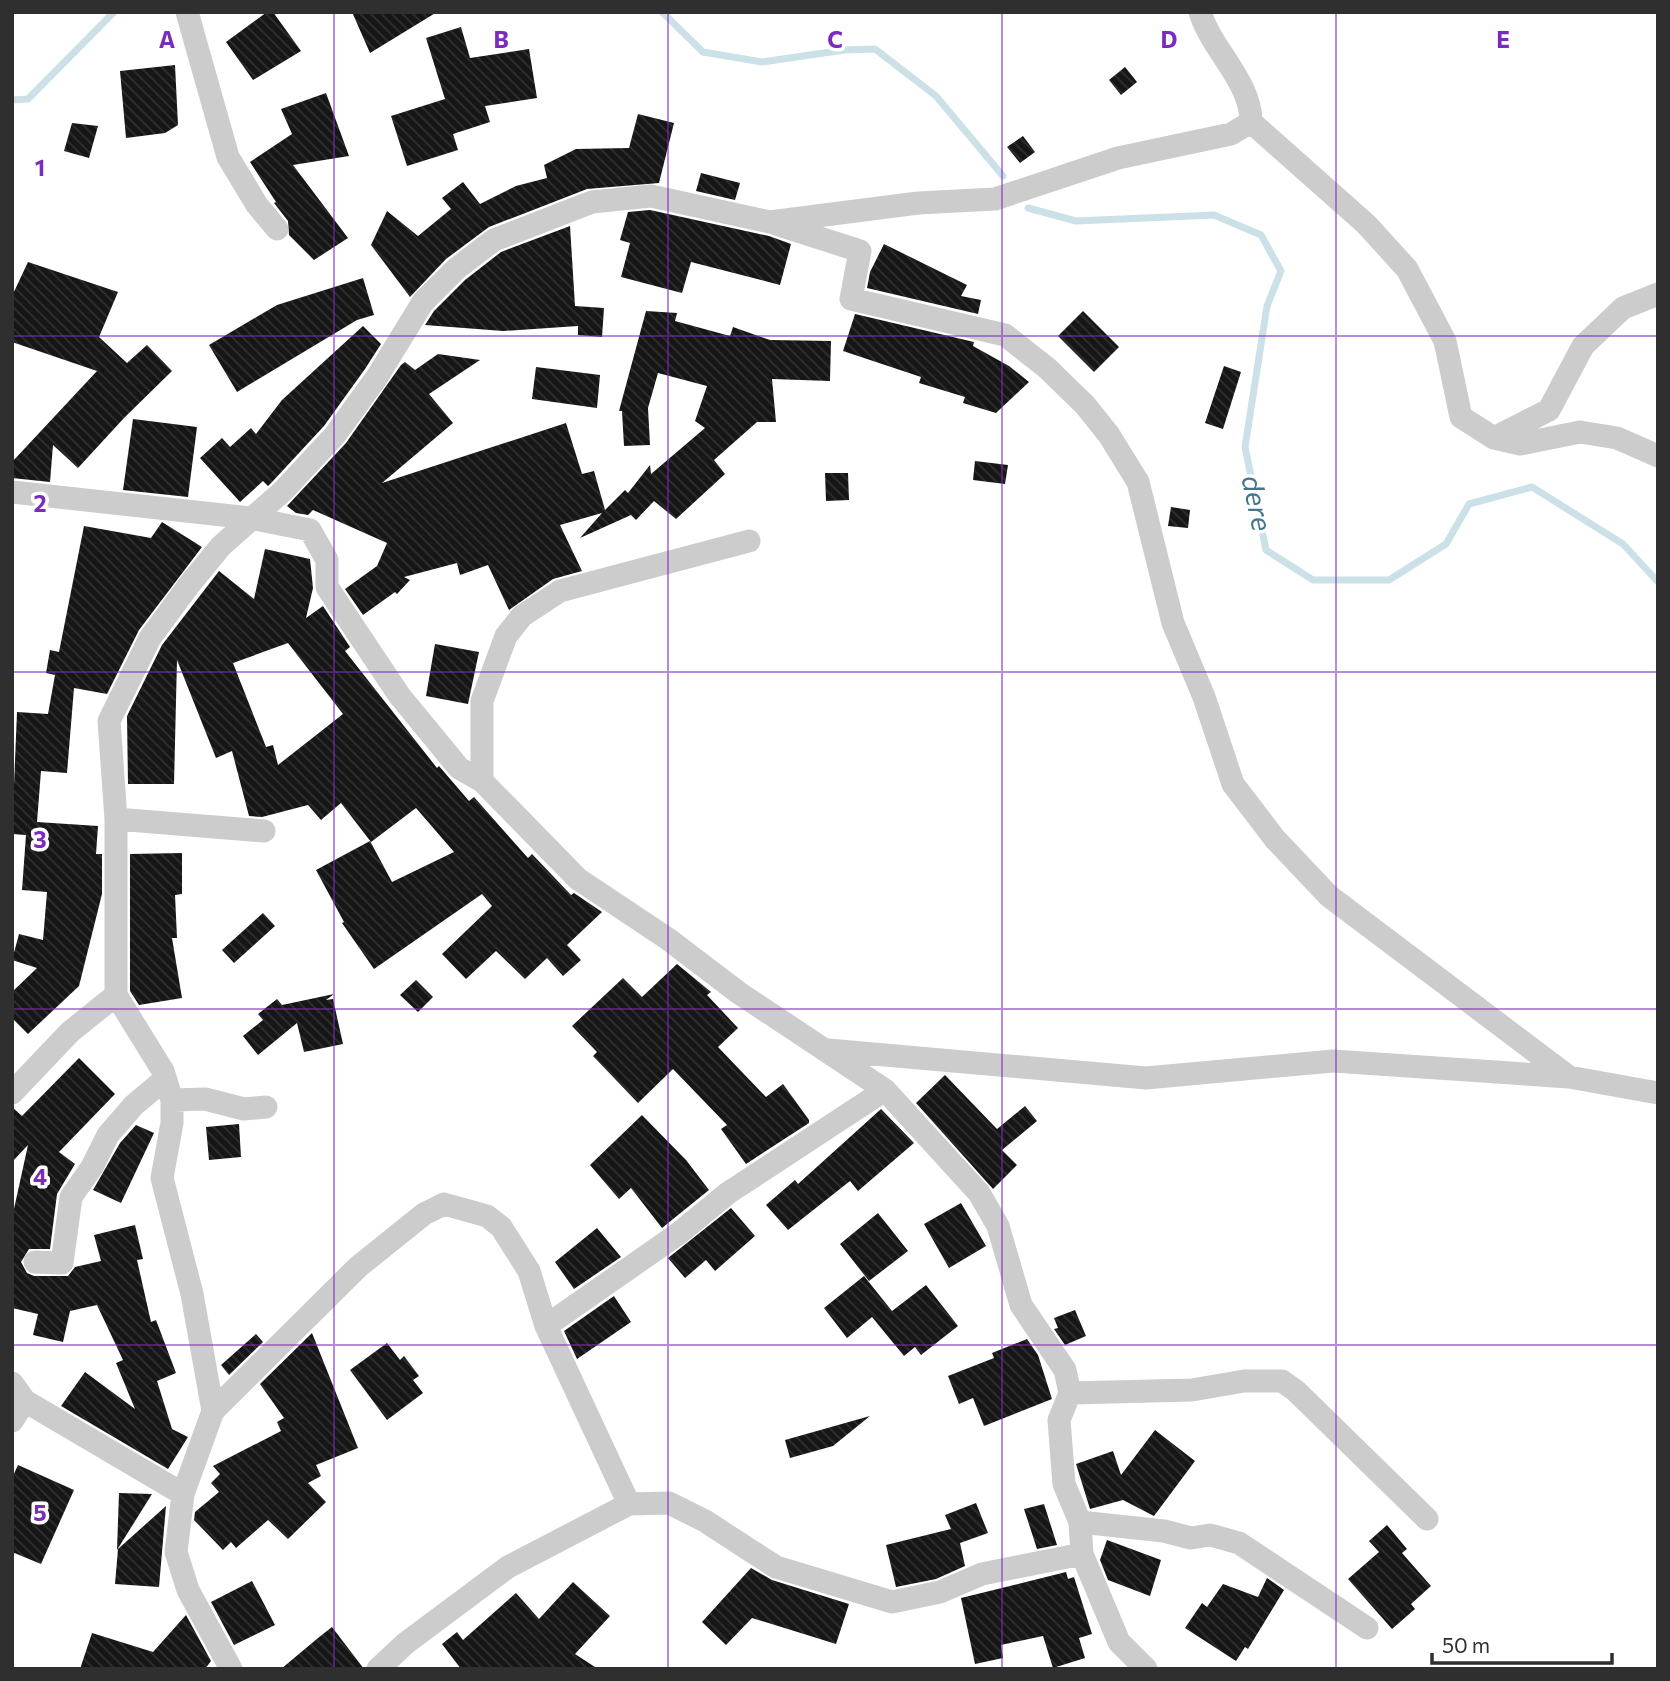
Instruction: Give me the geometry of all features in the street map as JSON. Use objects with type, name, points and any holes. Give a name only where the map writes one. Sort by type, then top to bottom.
[{"type":"street","points":[[187,12],[228,157],[257,205],[277,229]]},
{"type":"street","points":[[1200,12],[1206,34],[1251,104],[1251,122],[1366,224],[1407,269],[1445,341],[1461,417],[1493,438],[1520,443],[1580,432],[1617,438],[1658,456]]},
{"type":"street","points":[[770,222],[918,203],[995,199],[1118,158],[1231,134],[1251,122]]},
{"type":"street","points":[[213,1411],[192,1294],[162,1178],[172,1123],[168,1089],[116,995],[116,819],[110,722],[150,638],[221,546],[283,491],[335,435],[377,377],[423,302],[456,269],[494,240],[592,202],[651,196],[770,222],[860,251],[851,299],[1005,335],[1047,368],[1085,405],[1109,435],[1139,482],[1173,623],[1204,697],[1233,784],[1275,839],[1329,896],[1569,1076]]},
{"type":"street","points":[[1493,438],[1549,410],[1583,346],[1622,308],[1658,294]]},
{"type":"street","points":[[12,492],[250,519],[310,530],[327,560],[327,586],[399,695],[459,768],[482,781],[578,879],[668,939],[739,993],[828,1050],[884,1090],[979,1193],[998,1226],[1021,1305],[1065,1370],[1070,1393],[1059,1420],[1064,1484],[1080,1522],[1082,1554],[1098,1600],[1119,1642],[1146,1669]]},
{"type":"street","points":[[482,781],[482,701],[506,636],[522,616],[560,591],[749,541]]},
{"type":"street","points":[[116,819],[264,831]]},
{"type":"street","points":[[17,1081],[70,1032],[116,995]]},
{"type":"street","points":[[828,1050],[1146,1077],[1333,1061],[1569,1076],[1658,1093]]},
{"type":"street","points":[[35,1262],[62,1263],[71,1197],[92,1167],[108,1135],[135,1105],[168,1089],[244,1109],[266,1107]]},
{"type":"street","points":[[546,1326],[678,1234],[728,1194],[884,1090]]},
{"type":"street","points":[[231,1669],[188,1590],[176,1552],[183,1494],[213,1411],[358,1267],[424,1214],[444,1204],[487,1216],[501,1227],[529,1271],[546,1326],[629,1504]]},
{"type":"street","points":[[1070,1393],[1192,1390],[1244,1381],[1282,1381],[1344,1436],[1427,1519]]},
{"type":"street","points":[[12,1421],[18,1392],[183,1494]]},
{"type":"street","points":[[378,1669],[406,1643],[508,1567],[629,1504],[669,1503],[705,1521],[776,1567],[892,1602],[940,1592],[982,1574],[1082,1554]]},
{"type":"street","points":[[1080,1522],[1164,1531],[1191,1538],[1210,1535],[1239,1543],[1367,1628]]},
{"type":"building","points":[[267,12],[273,12],[301,51],[253,80],[226,42]]},
{"type":"building","points":[[352,12],[437,12],[370,53]]},
{"type":"building","points":[[461,27],[470,58],[529,49],[537,98],[485,106],[490,122],[453,134],[458,150],[407,166],[391,116],[445,99],[426,38]]},
{"type":"building","points":[[175,65],[178,125],[165,133],[126,138],[120,71]]},
{"type":"building","points":[[1125,67],[1137,82],[1121,95],[1109,80]]},
{"type":"building","points":[[326,93],[349,156],[293,165],[348,238],[314,260],[289,235],[288,221],[250,162],[292,134],[281,109]]},
{"type":"building","points":[[638,114],[674,123],[659,183],[587,189],[489,227],[446,259],[410,297],[371,245],[387,211],[418,236],[451,209],[442,198],[463,182],[480,204],[516,186],[547,178],[544,165],[576,149],[629,148]]},
{"type":"building","points":[[72,123],[98,126],[89,158],[64,151]]},
{"type":"building","points":[[1023,136],[1035,152],[1020,163],[1007,147]]},
{"type":"building","points":[[701,173],[740,183],[735,200],[696,191]]},
{"type":"building","points":[[650,210],[769,236],[791,244],[780,285],[691,262],[682,293],[621,277],[630,243],[620,240],[628,212]]},
{"type":"building","points":[[570,226],[575,306],[604,308],[602,337],[578,335],[578,326],[503,331],[425,325],[434,311],[465,280],[501,252]]},
{"type":"building","points":[[884,244],[967,285],[961,296],[981,300],[978,314],[867,288],[870,272]]},
{"type":"building","points":[[28,262],[118,292],[99,337],[127,363],[147,345],[172,371],[78,468],[53,445],[50,482],[12,478],[12,462],[97,371],[12,342],[12,296]]},
{"type":"building","points":[[363,278],[374,315],[357,320],[237,392],[209,345],[277,305]]},
{"type":"building","points":[[646,311],[677,313],[675,321],[730,336],[733,327],[770,340],[831,341],[830,381],[772,379],[776,422],[757,422],[714,460],[725,474],[676,519],[654,501],[636,520],[631,515],[580,538],[602,513],[560,525],[582,571],[553,579],[509,610],[488,565],[460,575],[457,563],[404,577],[410,580],[397,594],[395,592],[363,615],[345,589],[377,566],[387,543],[313,510],[308,515],[296,513],[287,506],[346,443],[401,365],[405,362],[415,370],[438,354],[480,360],[429,394],[453,423],[382,483],[566,423],[582,474],[594,471],[605,510],[625,490],[628,493],[650,465],[651,474],[705,428],[695,421],[707,386],[658,373],[648,408],[650,445],[624,446],[622,411],[619,411]]},
{"type":"building","points":[[1083,311],[1119,347],[1094,372],[1058,336]]},
{"type":"building","points":[[855,314],[974,342],[973,346],[1009,366],[1029,382],[996,413],[963,403],[965,397],[919,383],[921,377],[843,351]]},
{"type":"building","points":[[363,326],[381,344],[365,369],[324,426],[273,481],[268,486],[263,481],[240,502],[200,458],[222,438],[230,447],[251,428],[256,434],[282,400]]},
{"type":"building","points":[[1224,366],[1241,372],[1223,429],[1205,423]]},
{"type":"building","points":[[536,367],[600,375],[597,408],[532,399]]},
{"type":"building","points":[[133,419],[197,427],[188,497],[123,490]]},
{"type":"building","points":[[975,461],[1008,465],[1005,484],[973,480]]},
{"type":"building","points":[[825,473],[848,473],[849,500],[826,501]]},
{"type":"building","points":[[1171,507],[1190,510],[1188,528],[1168,526]]},
{"type":"building","points":[[162,522],[202,547],[139,630],[107,694],[74,688],[67,773],[41,771],[37,822],[98,826],[96,854],[102,854],[102,894],[79,986],[28,1034],[12,1018],[12,992],[37,968],[12,960],[19,934],[43,940],[47,892],[22,890],[26,835],[12,834],[17,712],[48,714],[55,675],[46,673],[50,650],[59,652],[84,526],[151,538]]},
{"type":"building","points":[[265,549],[310,559],[313,588],[306,618],[323,606],[350,647],[345,651],[437,768],[439,766],[469,801],[474,797],[528,858],[532,854],[571,895],[574,893],[602,912],[567,945],[581,960],[563,976],[547,958],[525,979],[496,951],[466,979],[442,954],[492,906],[482,894],[374,969],[342,923],[344,922],[316,870],[370,841],[392,882],[454,852],[416,808],[371,842],[341,803],[321,820],[308,805],[262,817],[249,816],[232,751],[216,758],[177,660],[174,784],[128,784],[127,716],[162,645],[219,571],[254,599]],"holes":[[[288,643],[343,714],[278,765],[273,745],[266,747],[233,663]]]},
{"type":"building","points":[[435,644],[479,652],[468,704],[426,696]]},
{"type":"building","points":[[182,853],[182,894],[175,895],[177,938],[172,938],[182,998],[139,1005],[130,991],[130,854]]},
{"type":"building","points":[[263,913],[275,926],[234,963],[222,950]]},
{"type":"building","points":[[677,964],[711,992],[707,995],[738,1028],[718,1047],[766,1097],[783,1084],[809,1120],[809,1123],[746,1164],[721,1129],[727,1125],[673,1069],[638,1103],[593,1056],[597,1052],[572,1026],[623,978],[642,997]]},
{"type":"building","points":[[416,980],[433,997],[418,1012],[400,995]]},
{"type":"building","points":[[334,994],[326,1000],[333,999],[343,1044],[304,1052],[297,1023],[258,1055],[243,1036],[263,1020],[258,1014],[277,999],[282,1005]]},
{"type":"building","points":[[79,1058],[115,1094],[59,1152],[75,1164],[57,1194],[50,1249],[29,1249],[21,1262],[27,1273],[34,1276],[68,1276],[75,1267],[101,1261],[94,1235],[135,1225],[143,1259],[137,1260],[151,1322],[156,1320],[176,1373],[157,1381],[172,1429],[188,1437],[168,1469],[61,1406],[85,1372],[135,1409],[116,1363],[123,1360],[97,1305],[70,1311],[63,1342],[33,1335],[38,1314],[12,1308],[12,1218],[28,1145],[12,1162],[12,1107],[22,1116]]},
{"type":"building","points":[[945,1075],[997,1129],[1025,1106],[1037,1121],[1002,1150],[1017,1165],[993,1189],[916,1103]]},
{"type":"building","points":[[881,1109],[914,1143],[858,1191],[850,1181],[788,1230],[766,1205],[795,1180],[798,1184]]},
{"type":"building","points":[[642,1115],[686,1160],[709,1190],[662,1228],[631,1188],[619,1199],[590,1165]]},
{"type":"building","points":[[239,1124],[241,1157],[209,1160],[206,1127]]},
{"type":"building","points":[[136,1125],[154,1133],[121,1203],[93,1190],[120,1143]]},
{"type":"building","points":[[961,1203],[986,1246],[949,1268],[924,1224]]},
{"type":"building","points":[[731,1208],[755,1236],[715,1271],[706,1260],[685,1278],[668,1258]]},
{"type":"building","points":[[878,1213],[908,1251],[869,1281],[840,1244]]},
{"type":"building","points":[[597,1228],[621,1257],[574,1289],[555,1262]]},
{"type":"building","points":[[864,1276],[892,1311],[926,1285],[958,1326],[921,1355],[915,1347],[904,1356],[872,1317],[847,1338],[824,1308]]},
{"type":"building","points":[[614,1296],[631,1322],[577,1359],[564,1331]]},
{"type":"building","points":[[1075,1310],[1086,1336],[1065,1345],[1054,1329],[1058,1328],[1054,1318]]},
{"type":"building","points":[[312,1333],[358,1448],[316,1465],[321,1476],[308,1483],[326,1502],[288,1539],[268,1520],[236,1548],[231,1542],[223,1550],[194,1520],[195,1512],[219,1492],[211,1483],[220,1474],[213,1466],[281,1431],[277,1422],[284,1418],[260,1384]]},
{"type":"building","points":[[256,1334],[263,1342],[229,1375],[221,1365]]},
{"type":"building","points":[[1027,1339],[1038,1355],[1052,1399],[984,1426],[973,1398],[959,1404],[948,1376],[994,1358],[992,1353]]},
{"type":"building","points":[[387,1343],[400,1360],[404,1356],[419,1376],[413,1380],[423,1393],[387,1420],[350,1370]]},
{"type":"building","points":[[870,1416],[833,1446],[790,1458],[785,1440]]},
{"type":"building","points":[[1155,1430],[1195,1461],[1154,1516],[1123,1500],[1090,1509],[1076,1464],[1113,1451],[1121,1475]]},
{"type":"building","points":[[18,1465],[74,1490],[41,1564],[12,1552],[12,1478]]},
{"type":"building","points":[[119,1493],[152,1494],[117,1550]]},
{"type":"building","points":[[976,1503],[988,1533],[960,1543],[965,1566],[936,1579],[896,1587],[886,1545],[951,1529],[945,1515]]},
{"type":"building","points":[[1044,1504],[1057,1545],[1037,1549],[1024,1509]]},
{"type":"building","points":[[166,1506],[159,1587],[115,1584],[118,1549]]},
{"type":"building","points":[[1387,1525],[1407,1549],[1402,1553],[1431,1586],[1411,1604],[1415,1609],[1392,1629],[1348,1579],[1379,1552],[1369,1541]]},
{"type":"building","points":[[1107,1540],[1161,1560],[1150,1596],[1108,1580],[1100,1560]]},
{"type":"building","points":[[751,1568],[772,1580],[849,1604],[836,1644],[752,1618],[726,1645],[702,1622]]},
{"type":"building","points":[[1066,1572],[1068,1579],[1074,1577],[1092,1634],[1079,1638],[1085,1658],[1053,1668],[1043,1636],[1001,1645],[1003,1658],[975,1664],[961,1598]]},
{"type":"building","points":[[1267,1578],[1284,1590],[1248,1649],[1245,1647],[1236,1661],[1185,1628],[1202,1603],[1207,1607],[1223,1584],[1258,1597]]},
{"type":"building","points":[[252,1581],[275,1625],[234,1645],[211,1602]]},
{"type":"building","points":[[573,1582],[610,1616],[575,1654],[598,1669],[461,1669],[442,1644],[457,1632],[463,1640],[516,1593],[539,1619]]},
{"type":"building","points":[[186,1615],[211,1661],[205,1669],[80,1669],[92,1633],[153,1652]]},
{"type":"building","points":[[332,1627],[364,1669],[281,1669],[318,1638]]},
{"type":"waterway","points":[[12,100],[28,99],[114,12]]},
{"type":"waterway","points":[[662,12],[703,52],[762,62],[844,50],[875,49],[936,96],[1003,176]]},
{"type":"waterway","name":"dere","points":[[1028,208],[1076,221],[1214,215],[1261,235],[1281,271],[1267,306],[1245,447],[1266,550],[1313,580],[1389,580],[1446,544],[1469,504],[1532,487],[1623,544],[1658,582]]}]
